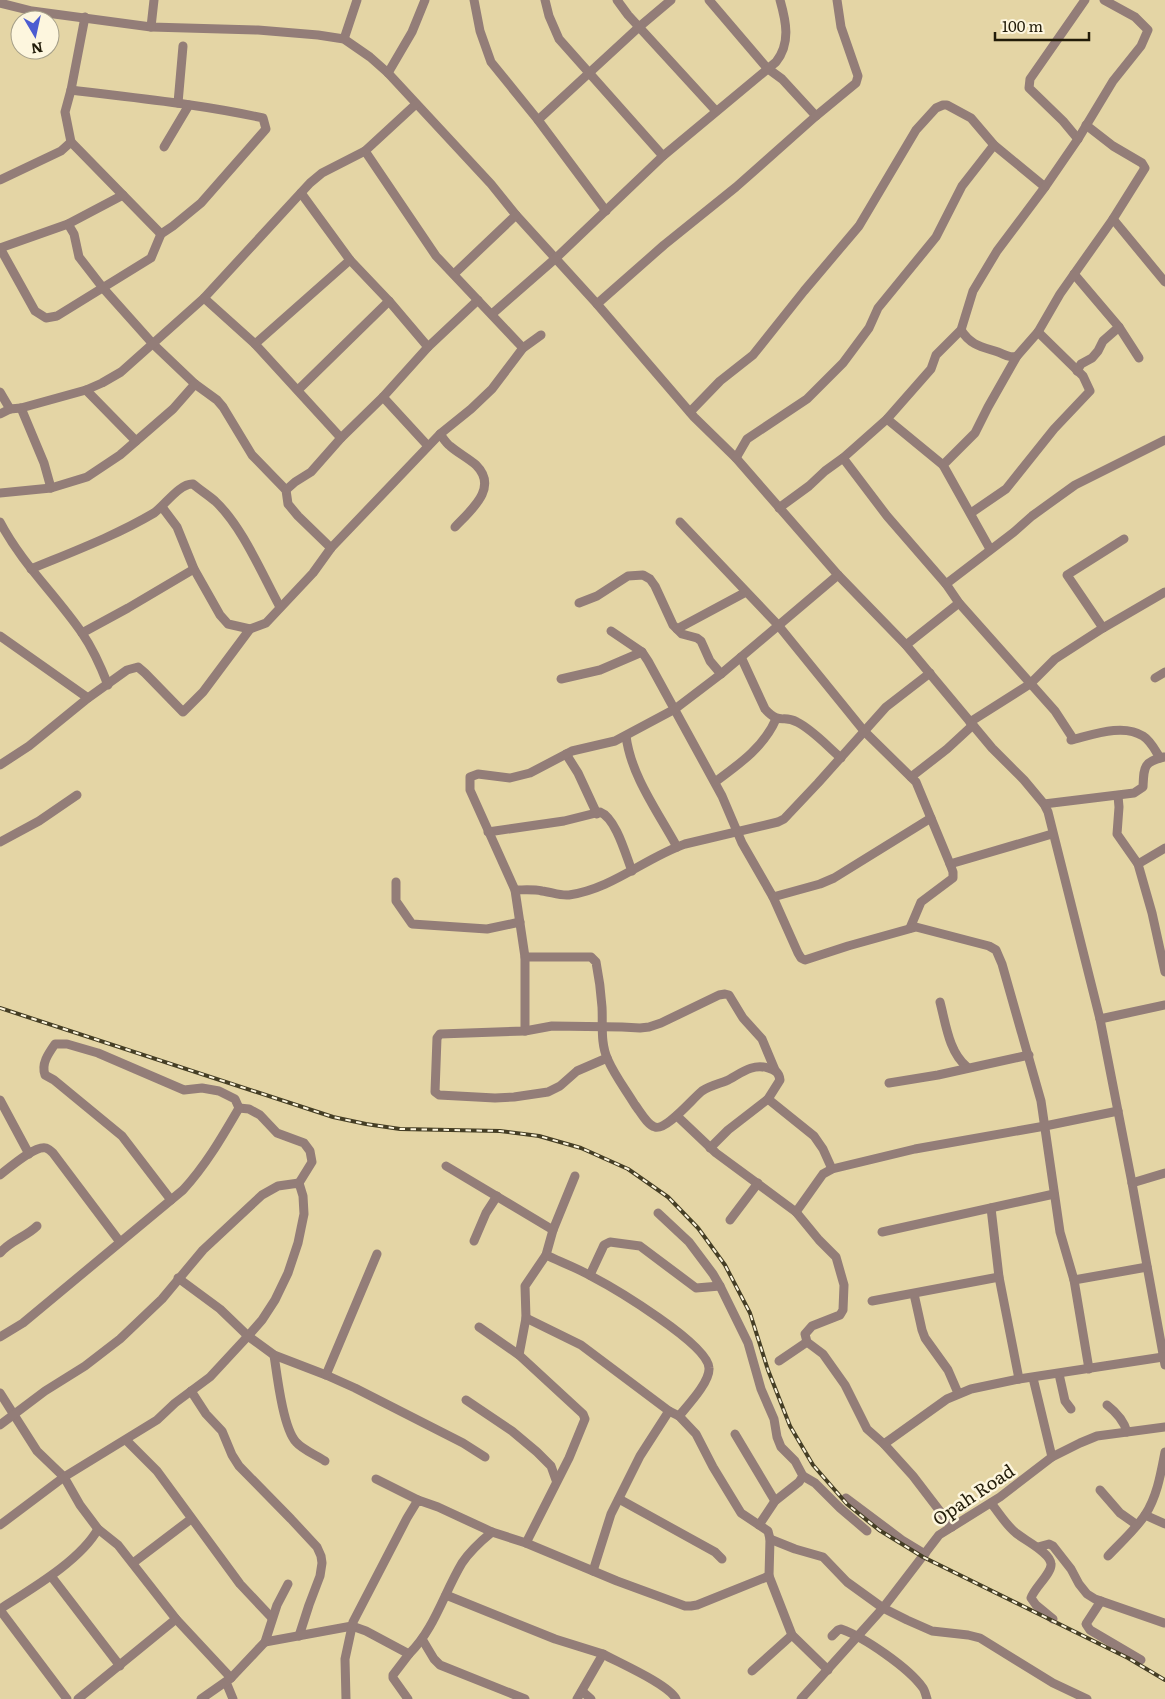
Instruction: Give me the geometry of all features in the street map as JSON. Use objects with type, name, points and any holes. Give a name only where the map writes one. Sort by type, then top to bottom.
[{"type":"street","points":[[151,27],[154,0]]},
{"type":"street","points":[[344,39],[357,0]]},
{"type":"street","points":[[388,74],[412,32],[425,0]]},
{"type":"street","points":[[474,0],[480,31],[491,62],[538,120],[606,211]]},
{"type":"street","points":[[545,0],[549,16],[559,39],[662,156]]},
{"type":"street","points":[[617,0],[639,27],[716,111]]},
{"type":"street","points":[[538,120],[671,0]]},
{"type":"street","points":[[709,0],[767,68],[782,79],[816,116]]},
{"type":"street","points":[[492,314],[556,258],[662,156],[776,62],[784,46],[786,33],[785,18],[780,0]]},
{"type":"street","points":[[598,304],[664,245],[736,187],[816,116],[851,88],[857,80],[856,72],[841,27],[837,0]]},
{"type":"street","points":[[1078,139],[1063,121],[1029,88],[1030,79],[1085,0]]},
{"type":"street","points":[[779,508],[809,486],[825,470],[843,458],[887,419],[930,369],[936,355],[962,330],[973,291],[997,251],[1078,139],[1113,80],[1141,46],[1148,30],[1135,17],[1104,0]]},
{"type":"street","points":[[0,4],[32,11],[151,27],[258,30],[318,35],[344,39],[370,57],[491,184],[516,215],[598,304],[690,412],[736,458],[838,575],[906,645],[972,724],[1044,804],[1048,812],[1100,1019],[1164,1361],[1089,1368],[971,1389],[958,1393],[884,1444]]},
{"type":"street","points":[[85,17],[72,90],[66,112],[71,142],[161,234]]},
{"type":"street","points":[[178,103],[183,46]]},
{"type":"street","points":[[72,90],[178,103],[263,118],[266,128],[201,203],[161,234],[151,258],[64,313],[52,318],[46,318],[36,311],[0,248],[68,224],[123,195]]},
{"type":"street","points":[[0,414],[10,408],[21,408],[86,390],[121,372],[204,298],[301,193],[322,174],[365,151],[416,104]]},
{"type":"street","points":[[164,147],[189,105]]},
{"type":"street","points":[[690,412],[720,381],[754,355],[859,226],[916,130],[936,108],[947,105],[971,118],[994,145],[1045,187]]},
{"type":"street","points":[[944,465],[975,433],[1017,356],[1038,332],[1074,274],[1144,171],[1145,165],[1114,146],[1086,125]]},
{"type":"street","points":[[0,180],[61,151],[71,142]]},
{"type":"street","points":[[736,458],[747,439],[807,399],[843,363],[869,328],[878,308],[936,237],[962,186],[994,145]]},
{"type":"street","points":[[365,151],[428,246],[523,348]]},
{"type":"street","points":[[301,193],[350,260],[389,301],[428,347]]},
{"type":"street","points":[[454,274],[516,215]]},
{"type":"street","points":[[1113,219],[1165,282]]},
{"type":"street","points":[[68,224],[74,234],[80,257],[102,288],[153,344],[195,384],[223,406],[252,455],[286,490],[288,504],[331,548]]},
{"type":"street","points":[[255,344],[350,260]]},
{"type":"street","points":[[1074,274],[1119,327],[1139,358]]},
{"type":"street","points":[[204,298],[255,344],[341,438]]},
{"type":"street","points":[[286,490],[311,472],[428,347],[478,300]]},
{"type":"street","points":[[298,390],[389,301]]},
{"type":"street","points":[[1077,371],[1081,364],[1092,358],[1103,341],[1119,327]]},
{"type":"street","points":[[962,330],[965,337],[980,348],[998,352],[1010,358],[1017,356]]},
{"type":"street","points":[[971,513],[1006,489],[1049,436],[1090,391],[1083,376],[1038,332]]},
{"type":"street","points":[[1,761],[30,746],[88,698],[127,670],[138,667],[183,712],[203,692],[250,629],[266,623],[313,573],[331,548],[428,446],[492,389],[523,348],[541,334]]},
{"type":"street","points":[[0,493],[51,488],[87,477],[120,455],[173,410],[195,384]]},
{"type":"street","points":[[86,390],[136,441]]},
{"type":"street","points":[[0,392],[10,408]]},
{"type":"street","points":[[383,397],[428,446]]},
{"type":"street","points":[[21,408],[44,463],[51,488]]},
{"type":"street","points":[[887,419],[944,465],[990,549]]},
{"type":"street","points":[[440,434],[449,446],[476,465],[485,477],[486,483],[482,495],[455,527]]},
{"type":"street","points":[[946,584],[1075,485],[1165,440]]},
{"type":"street","points":[[843,458],[887,516],[946,584],[959,603],[1055,711],[1072,737],[1071,740],[1112,731],[1136,733],[1148,740],[1163,757],[1149,762],[1144,768],[1143,787],[1134,794],[1044,804]]},
{"type":"street","points":[[30,569],[125,529],[162,507],[181,488],[193,484],[215,501],[238,531],[280,607]]},
{"type":"street","points":[[162,507],[177,527],[194,569],[220,614],[228,624],[250,629]]},
{"type":"street","points":[[0,522],[16,550],[30,569],[82,633],[99,662],[108,685]]},
{"type":"street","points":[[680,522],[778,625],[864,731],[911,777],[920,789],[953,872],[952,878],[921,902],[910,928]]},
{"type":"street","points":[[1103,628],[1067,575],[1124,539]]},
{"type":"street","points":[[82,633],[194,569]]},
{"type":"street","points":[[579,603],[597,596],[628,576],[643,575],[650,579],[655,586],[677,630],[682,634],[701,641],[710,661],[721,674]]},
{"type":"street","points":[[526,1031],[525,957],[515,890],[470,790],[470,777],[478,774],[519,777],[544,767],[572,751],[626,736],[675,709],[721,674],[838,575]]},
{"type":"street","points":[[677,630],[746,592]]},
{"type":"street","points":[[911,777],[947,749],[972,724],[1030,684],[1055,659],[1103,628],[1165,592]]},
{"type":"street","points":[[906,645],[959,603]]},
{"type":"street","points":[[611,631],[642,652],[715,782],[737,833],[773,897],[801,958],[805,960],[910,928],[923,927],[989,946],[996,950],[1006,976],[1041,1101],[1060,1232],[1074,1280],[1089,1368]]},
{"type":"street","points":[[0,636],[88,698]]},
{"type":"street","points":[[561,679],[600,670],[642,652]]},
{"type":"street","points":[[741,657],[765,709],[776,719],[795,720],[841,758]]},
{"type":"street","points":[[1155,678],[1165,672]]},
{"type":"street","points":[[515,890],[569,895],[612,882],[677,847],[769,825],[784,818],[897,698],[930,673]]},
{"type":"street","points":[[715,782],[754,751],[776,719]]},
{"type":"street","points":[[626,736],[630,758],[677,847]]},
{"type":"street","points":[[566,754],[578,773],[597,814]]},
{"type":"street","points":[[0,842],[39,821],[77,795]]},
{"type":"street","points":[[1118,796],[1117,834],[1138,864],[1152,913],[1165,972]]},
{"type":"street","points":[[488,832],[542,824],[600,812],[614,826],[632,871]]},
{"type":"street","points":[[773,897],[820,884],[834,878],[931,818]]},
{"type":"street","points":[[950,864],[1052,834]]},
{"type":"street","points":[[1138,864],[1165,848]]},
{"type":"street","points":[[396,882],[396,901],[412,924],[487,929],[520,922]]},
{"type":"street","points":[[525,957],[594,958],[600,986],[603,1040],[607,1058],[637,1107],[654,1127],[660,1127],[677,1116],[706,1088],[727,1080],[751,1067],[764,1067],[775,1070]]},
{"type":"street","points":[[607,1058],[577,1071],[560,1086],[548,1092],[514,1098],[439,1095],[435,1092],[438,1036],[526,1031],[552,1026],[649,1027],[725,994],[729,996],[743,1018],[762,1040],[780,1080],[768,1099],[728,1130],[710,1148]]},
{"type":"street","points":[[940,1002],[953,1050],[960,1062],[967,1068]]},
{"type":"street","points":[[1100,1019],[1165,1005]]},
{"type":"street","points":[[171,1200],[122,1136],[54,1080],[45,1075],[42,1069],[46,1056],[54,1044],[67,1044],[98,1053],[184,1090],[202,1088],[219,1091],[235,1099],[240,1108]]},
{"type":"street","points":[[889,1083],[938,1075],[1029,1055]]},
{"type":"street","points":[[768,1099],[819,1142],[832,1169]]},
{"type":"street","points":[[0,1100],[29,1154]]},
{"type":"street","points":[[0,1425],[45,1391],[85,1366],[120,1339],[162,1299],[203,1250],[262,1195],[278,1186],[299,1182],[312,1162],[310,1151],[304,1143],[278,1133],[260,1115],[249,1109],[240,1108]]},
{"type":"street","points":[[0,1336],[22,1323],[171,1200],[198,1174],[240,1108]]},
{"type":"street","points":[[796,1212],[823,1174],[832,1169],[915,1149],[1118,1111]]},
{"type":"street","points":[[677,1116],[710,1148],[796,1212],[836,1257],[844,1285],[843,1310],[840,1314],[812,1326],[806,1334],[808,1342],[823,1354],[845,1385],[867,1428],[913,1476],[952,1527]]},
{"type":"street","points":[[0,1175],[34,1150],[48,1148],[53,1152],[120,1242]]},
{"type":"street","points":[[446,1166],[553,1230]]},
{"type":"street","points":[[1132,1182],[1165,1173]]},
{"type":"street","points":[[519,1356],[526,1318],[525,1286],[546,1255],[553,1230],[575,1176]]},
{"type":"street","points":[[0,1525],[64,1477],[157,1420],[175,1403],[210,1377],[262,1320],[275,1300],[288,1273],[298,1244],[304,1214],[303,1196],[299,1182]]},
{"type":"street","points":[[730,1220],[758,1183]]},
{"type":"street","points":[[882,1232],[1054,1194]]},
{"type":"street","points":[[474,1241],[486,1213],[497,1196]]},
{"type":"street","points":[[991,1208],[999,1277],[1019,1379]]},
{"type":"street","points":[[658,1213],[689,1242],[720,1286],[748,1343],[761,1389],[774,1420],[781,1447],[795,1461],[802,1476],[815,1483],[867,1531]]},
{"type":"street","points":[[0,1252],[6,1246],[30,1233],[37,1226]]},
{"type":"street","points":[[590,1275],[604,1245],[610,1242],[640,1246],[696,1288],[720,1286]]},
{"type":"street","points":[[326,1375],[377,1254]]},
{"type":"street","points":[[546,1255],[590,1275],[620,1293],[686,1338],[706,1360],[709,1368],[708,1377],[679,1416]]},
{"type":"street","points":[[1074,1280],[1147,1267]]},
{"type":"street","points":[[872,1302],[999,1277]]},
{"type":"street","points":[[178,1278],[220,1309],[248,1336],[274,1355],[326,1375],[434,1429],[485,1457]]},
{"type":"street","points":[[914,1294],[925,1338],[948,1370],[958,1393]]},
{"type":"street","points":[[526,1318],[581,1346],[669,1411],[679,1416],[696,1434],[713,1468],[741,1513],[768,1531],[770,1539],[769,1576],[792,1635],[828,1670]]},
{"type":"street","points":[[478,1327],[519,1356],[582,1414],[585,1419],[563,1470],[556,1480],[526,1543]]},
{"type":"street","points":[[779,1361],[808,1342]]},
{"type":"street","points":[[274,1355],[286,1421],[291,1436],[296,1442],[325,1461]]},
{"type":"street","points":[[1059,1374],[1065,1401],[1071,1409]]},
{"type":"street","points":[[1033,1378],[1052,1457]]},
{"type":"street","points":[[191,1391],[206,1414],[222,1431],[239,1466],[291,1518],[316,1547],[321,1556],[320,1576],[308,1605],[299,1636]]},
{"type":"street","points":[[0,1393],[37,1450],[64,1477],[80,1505],[98,1529],[118,1545],[176,1619],[228,1680],[233,1699]]},
{"type":"street","points":[[466,1400],[512,1431],[537,1452],[551,1466],[556,1480]]},
{"type":"street","points":[[1107,1405],[1113,1409],[1125,1424],[1127,1432]]},
{"type":"street","points":[[593,1571],[611,1514],[640,1456],[669,1411]]},
{"type":"street","name":"Opah Road","points":[[801,1699],[858,1638],[939,1535],[991,1503],[1052,1457],[1080,1443],[1097,1436],[1165,1427]]},
{"type":"street","points":[[735,1434],[775,1501]]},
{"type":"street","points":[[126,1440],[157,1471],[240,1584],[272,1618]]},
{"type":"street","points":[[1108,1556],[1145,1515],[1153,1499],[1165,1455]]},
{"type":"street","points":[[759,1525],[775,1501],[798,1482],[802,1476]]},
{"type":"street","points":[[376,1479],[418,1500],[438,1507],[492,1532],[526,1543],[685,1606],[691,1606],[769,1576]]},
{"type":"street","points":[[1100,1490],[1120,1513],[1137,1525]]},
{"type":"street","points":[[846,1498],[902,1540],[925,1554]]},
{"type":"street","points":[[619,1499],[715,1552],[722,1559]]},
{"type":"street","points":[[346,1699],[345,1659],[352,1626],[390,1550],[418,1500]]},
{"type":"street","points":[[991,1503],[1016,1533],[1038,1547],[1051,1564],[1047,1574],[1031,1598],[1036,1605],[1053,1619]]},
{"type":"street","points":[[1145,1515],[1165,1524]]},
{"type":"street","points":[[133,1563],[191,1519]]},
{"type":"street","points":[[67,1699],[0,1610],[52,1576],[92,1540],[98,1529]]},
{"type":"street","points":[[408,1699],[393,1678],[393,1675],[422,1639],[462,1562],[492,1532]]},
{"type":"street","points":[[770,1539],[823,1557],[847,1582],[883,1608],[932,1631],[980,1638],[1053,1683],[1087,1699]]},
{"type":"street","points":[[1038,1547],[1049,1544],[1053,1546],[1072,1569],[1079,1584],[1087,1594],[1101,1601],[1164,1623]]},
{"type":"street","points":[[52,1576],[120,1666]]},
{"type":"street","points":[[201,1699],[228,1680],[265,1642],[277,1605],[288,1584]]},
{"type":"street","points":[[446,1596],[555,1638],[603,1654],[656,1683],[672,1693],[676,1699]]},
{"type":"street","points":[[1101,1601],[1086,1627],[1141,1660]]},
{"type":"street","points":[[78,1699],[176,1619]]},
{"type":"street","points":[[265,1642],[352,1626],[366,1631],[409,1654]]},
{"type":"street","points":[[832,1636],[841,1629],[876,1648],[897,1663],[923,1688],[927,1699]]},
{"type":"street","points":[[752,1671],[792,1635]]},
{"type":"street","points":[[422,1639],[434,1659],[440,1665],[525,1699]]},
{"type":"street","points":[[592,1699],[580,1695],[603,1654]]},
{"type":"railway","points":[[0,1008],[333,1117],[400,1129],[500,1131],[539,1136],[581,1148],[628,1169],[668,1197],[698,1228],[725,1265],[750,1313],[768,1370],[790,1426],[813,1465],[847,1504],[879,1530],[923,1557],[1128,1658],[1165,1680]]}]
